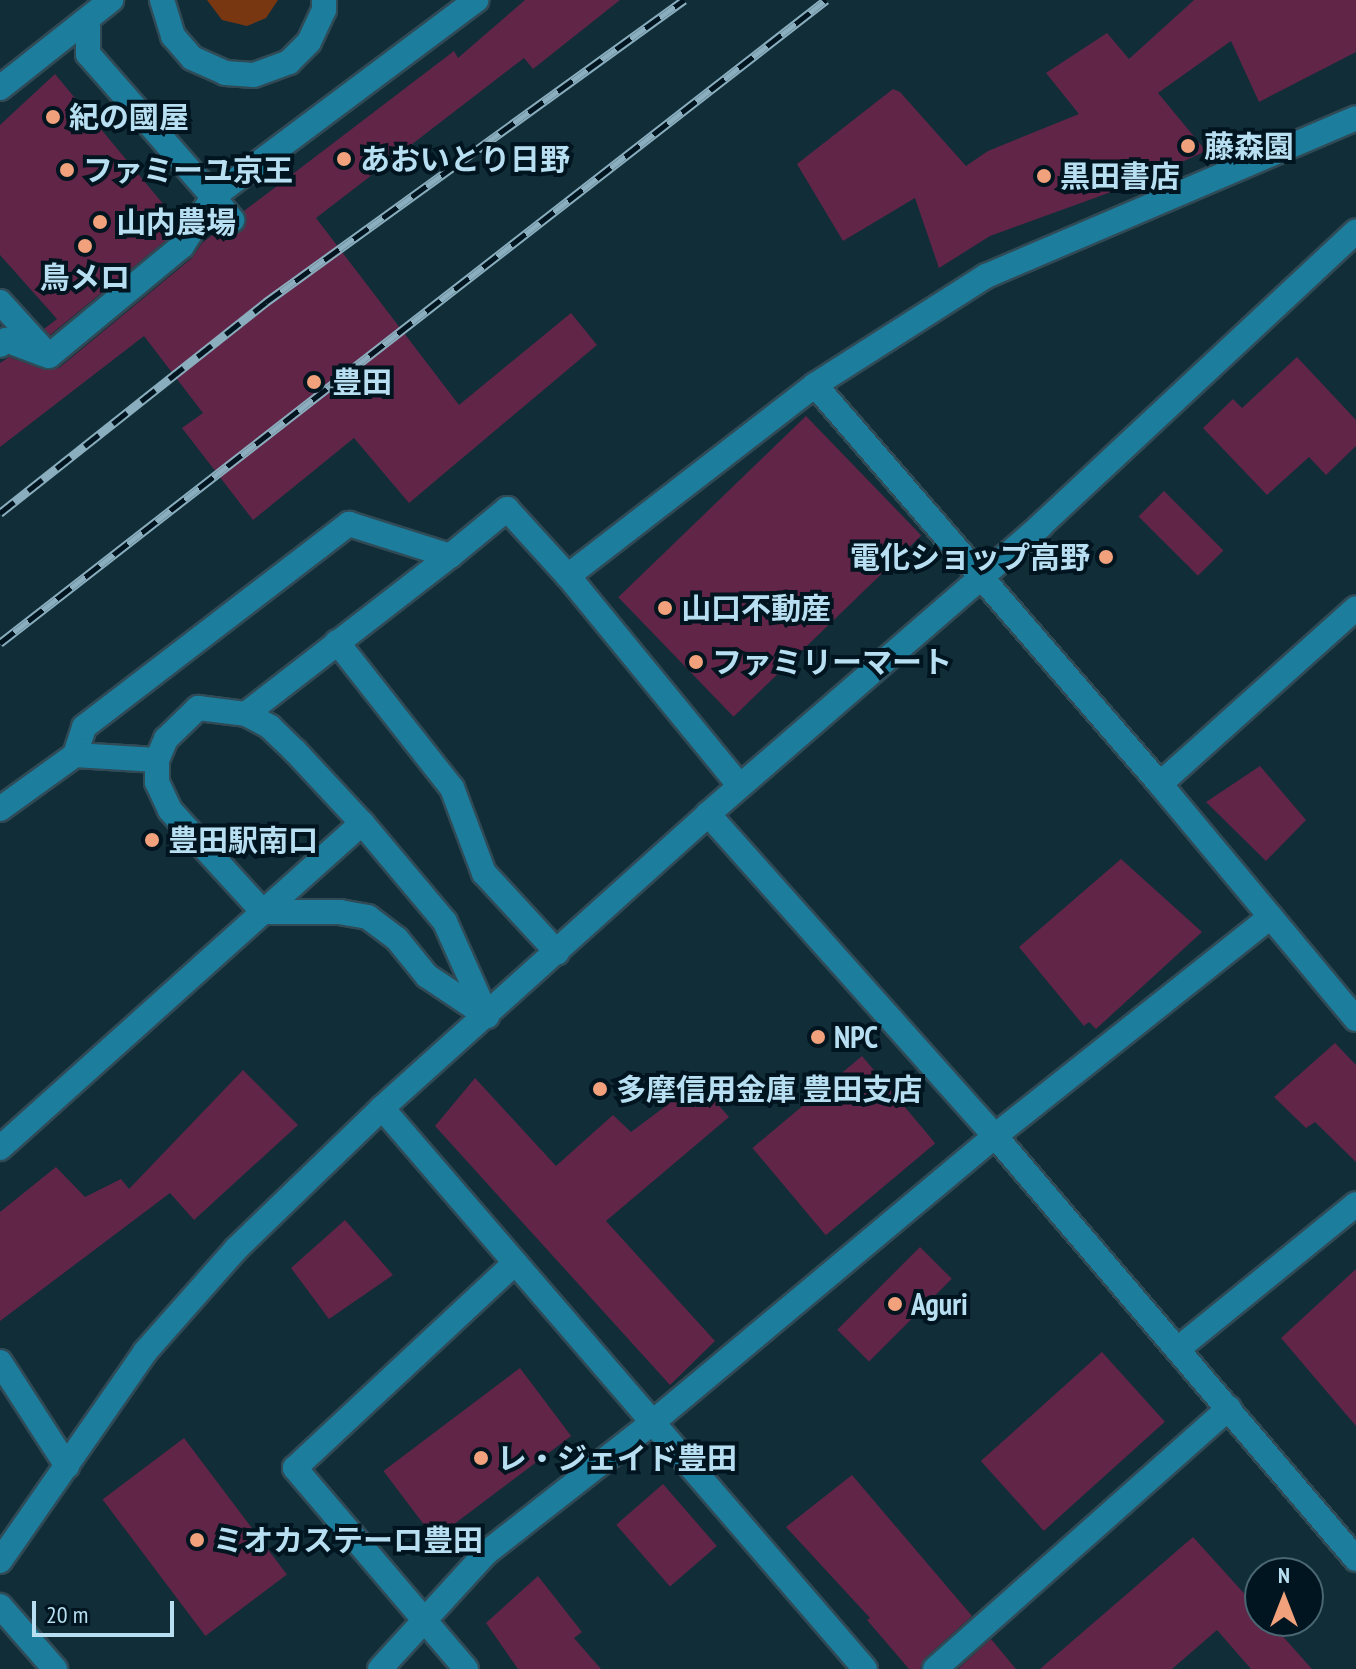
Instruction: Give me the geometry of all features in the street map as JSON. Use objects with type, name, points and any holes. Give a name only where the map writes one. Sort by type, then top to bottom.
[{"type":"street","points":[[0,88],[111,0]]},
{"type":"street","points":[[162,0],[173,36],[192,58],[225,73],[254,75],[289,62],[309,42],[324,10],[324,0]]},
{"type":"street","points":[[49,356],[182,246],[213,197],[476,0]]},
{"type":"street","points":[[88,19],[88,54],[232,220]]},
{"type":"street","points":[[568,576],[815,385],[986,276],[1356,118]]},
{"type":"street","points":[[0,1561],[145,1352],[236,1249],[382,1108],[708,814],[1040,526],[1356,231]]},
{"type":"street","points":[[0,302],[49,356]]},
{"type":"street","points":[[0,345],[6,340],[49,356]]},
{"type":"street","points":[[815,385],[1160,784],[1356,1019]]},
{"type":"street","points":[[246,714],[507,509],[568,576],[740,786]]},
{"type":"street","points":[[0,809],[75,755],[84,727],[349,524],[450,556]]},
{"type":"street","points":[[1160,784],[1356,608]]},
{"type":"street","points":[[337,642],[452,788],[484,873],[557,952]]},
{"type":"street","points":[[198,708],[246,714],[270,727],[362,823],[445,922],[487,1016],[427,976],[397,939],[368,917],[341,912],[263,912],[170,810],[157,782],[157,760],[166,739],[198,708]]},
{"type":"street","points":[[75,755],[157,760]]},
{"type":"street","points":[[708,814],[995,1136],[1356,1559]]},
{"type":"street","points":[[0,1148],[362,823]]},
{"type":"street","points":[[380,1669],[486,1553],[653,1422],[995,1136],[1270,917]]},
{"type":"street","points":[[382,1108],[865,1669]]},
{"type":"street","points":[[1179,1348],[1356,1204]]},
{"type":"street","points":[[466,1669],[295,1468],[515,1263]]},
{"type":"street","points":[[0,1362],[67,1466]]},
{"type":"street","points":[[935,1669],[1229,1408]]},
{"type":"street","points":[[0,1606],[55,1669]]},
{"type":"shaded area","points":[[207,0],[278,0],[266,18],[247,26],[222,20]]},
{"type":"building","points":[[525,0],[620,0],[533,69],[524,58],[316,218],[459,405],[571,313],[597,345],[409,503],[354,438],[253,520],[182,428],[203,413],[144,336],[0,447],[0,363],[9,357],[45,370],[59,368],[192,258],[202,243],[220,229],[228,234],[241,232],[246,224],[244,211],[454,51],[458,58]]},
{"type":"building","points":[[1194,0],[1356,0],[1356,52],[1259,102],[1231,41],[1158,93],[1206,151],[1136,183],[990,236],[939,268],[915,198],[843,241],[797,164],[893,89],[900,92],[966,166],[988,151],[1079,114],[1046,73],[1107,33],[1129,59]]},
{"type":"building","name":"ファミーユ京王","points":[[55,74],[179,223],[171,236],[50,335],[44,329],[57,319],[0,255],[0,125]]},
{"type":"building","points":[[1297,357],[1356,420],[1356,446],[1326,475],[1309,457],[1267,495],[1203,428],[1233,399],[1242,408]]},
{"type":"building","points":[[806,416],[921,535],[734,717],[618,597]]},
{"type":"building","points":[[1164,491],[1223,550],[1198,576],[1139,516]]},
{"type":"building","points":[[1260,766],[1306,820],[1266,861],[1206,802]]},
{"type":"building","points":[[1121,859],[1202,932],[1096,1029],[1089,1022],[1084,1026],[1019,947]]},
{"type":"building","points":[[1335,1043],[1356,1065],[1356,1162],[1315,1122],[1306,1128],[1274,1097]]},
{"type":"building","points":[[862,1056],[935,1143],[826,1235],[752,1148]]},
{"type":"building","points":[[243,1070],[298,1125],[194,1220],[170,1193],[0,1321],[0,1212],[56,1167],[85,1197],[121,1179],[129,1189]]},
{"type":"building","points":[[475,1078],[556,1166],[613,1115],[631,1132],[698,1082],[729,1117],[606,1221],[715,1341],[670,1385],[435,1126]]},
{"type":"building","points":[[345,1220],[393,1275],[329,1319],[291,1268]]},
{"type":"building","points":[[920,1247],[952,1279],[869,1362],[837,1330]]},
{"type":"building","points":[[1356,1269],[1356,1426],[1281,1338]]},
{"type":"building","points":[[1102,1352],[1165,1422],[1044,1531],[981,1461]]},
{"type":"building","name":"レ・ジェイド豊田","points":[[520,1368],[571,1436],[435,1539],[383,1471]]},
{"type":"building","name":"ミオカステーロ豊田","points":[[184,1438],[287,1575],[205,1636],[103,1499]]},
{"type":"building","points":[[852,1475],[972,1616],[925,1658],[920,1669],[909,1669],[867,1620],[870,1618],[786,1527]]},
{"type":"building","points":[[663,1484],[717,1546],[670,1587],[616,1525]]},
{"type":"building","points":[[1193,1537],[1244,1593],[1244,1637],[1283,1637],[1312,1669],[1251,1669],[1217,1630],[1172,1669],[1040,1669]]},
{"type":"building","points":[[538,1576],[582,1632],[574,1638],[601,1669],[518,1669],[486,1623]]},
{"type":"building","points":[[991,1639],[1016,1669],[958,1669]]},
{"type":"railway","points":[[0,513],[266,302],[684,0]]},
{"type":"railway","points":[[0,643],[826,0]]},
{"type":"place","name":"紀の國屋","points":[[53,117]]},
{"type":"place","name":"藤森園","points":[[1188,146]]},
{"type":"place","name":"あおいとり日野","points":[[344,159]]},
{"type":"place","name":"ファミーユ京王","points":[[67,170]]},
{"type":"place","name":"黒田書店","points":[[1044,176]]},
{"type":"place","name":"山内農場","points":[[100,222]]},
{"type":"place","name":"鳥メロ","points":[[85,246]]},
{"type":"place","name":"豊田","points":[[314,382]]},
{"type":"place","name":"電化ショップ高野","points":[[1106,557]]},
{"type":"place","name":"山口不動産","points":[[665,608]]},
{"type":"place","name":"ファミリーマート","points":[[696,662]]},
{"type":"place","name":"豊田駅南口","points":[[152,840]]},
{"type":"place","name":"NPC","points":[[818,1037]]},
{"type":"place","name":"多摩信用金庫 豊田支店","points":[[600,1089]]},
{"type":"place","name":"Aguri","points":[[895,1304]]},
{"type":"place","name":"レ・ジェイド豊田","points":[[481,1458]]},
{"type":"place","name":"ミオカステーロ豊田","points":[[197,1540]]}]
